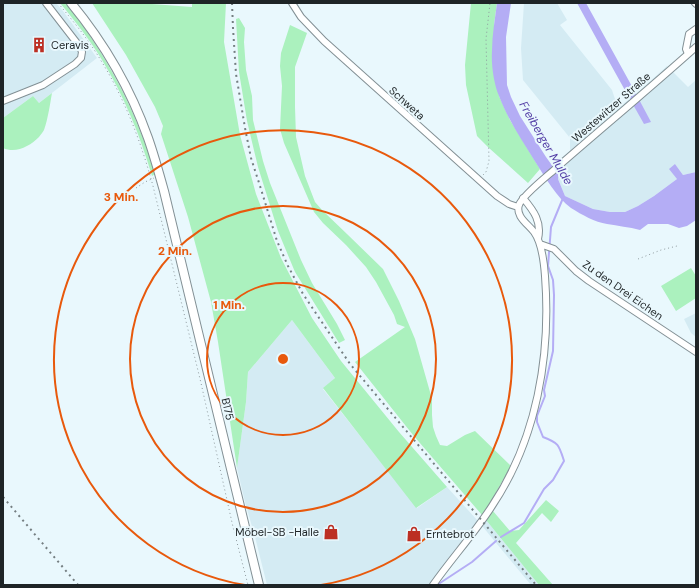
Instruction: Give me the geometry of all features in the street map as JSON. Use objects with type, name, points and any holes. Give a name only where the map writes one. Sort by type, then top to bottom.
[{"type":"main road","name":"B175","points":[[71,3],[113,63],[130,95],[148,138],[156,177],[207,368],[259,585]]},
{"type":"street","points":[[3,101],[43,85],[75,64],[81,58],[82,52],[80,47],[46,3]]},
{"type":"street","name":"Schweta","points":[[292,3],[301,17],[324,41],[479,181],[500,198],[509,204],[518,207]]},
{"type":"street","points":[[688,54],[686,49],[689,34],[696,29]]},
{"type":"street","name":"Westewitzer Straße","points":[[518,207],[519,203],[531,190],[696,47]]},
{"type":"street","points":[[433,585],[482,521],[502,491],[523,447],[540,384],[545,353],[545,274],[539,241],[539,222],[532,208],[523,198]]},
{"type":"street","points":[[518,207],[519,215],[534,232],[539,241]]},
{"type":"street","name":"Zu den Drei Eichen","points":[[539,241],[551,248],[588,281],[696,352]]},
{"type":"path","points":[[58,3],[88,42],[113,82],[132,121],[156,177],[232,520],[248,585]]},
{"type":"path","points":[[479,181],[486,172],[489,161],[486,39],[490,3]]},
{"type":"path","points":[[136,188],[156,177]]},
{"type":"path","points":[[638,259],[661,250],[677,246]]},
{"type":"shaded area","points":[[3,3],[56,3],[97,58],[39,103],[33,96],[3,118]]},
{"type":"shaded area","points":[[497,3],[511,3],[506,37],[507,85],[511,97],[520,116],[559,175],[558,179],[565,196],[593,209],[610,212],[625,212],[654,196],[677,179],[669,169],[675,164],[683,175],[696,172],[696,220],[687,226],[679,228],[668,224],[648,224],[640,230],[593,220],[571,208],[561,199],[547,181],[516,131],[497,91],[493,74],[492,56]]},
{"type":"shaded area","points":[[524,3],[557,3],[567,20],[560,25],[612,90],[618,108],[667,66],[688,87],[696,80],[696,172],[683,175],[675,164],[677,179],[654,196],[625,212],[610,212],[593,209],[565,196],[558,179],[559,175],[552,165],[570,151],[570,138],[523,80],[521,48]]},
{"type":"shaded area","points":[[577,3],[586,3],[651,122],[644,124]]},
{"type":"shaded area","points":[[696,313],[696,337],[691,333],[684,319]]},
{"type":"shaded area","points":[[292,320],[335,378],[323,389],[417,508],[447,487],[478,521],[429,585],[267,585],[237,468],[246,402],[248,372]]},
{"type":"shaded area","points":[[482,515],[539,585],[531,585],[478,521]]},
{"type":"green space","points":[[60,3],[66,3],[81,22],[119,84],[148,151],[155,174],[152,176],[137,131],[110,74],[92,45]]},
{"type":"green space","points":[[92,3],[152,3],[192,7],[192,3],[226,3],[224,42],[240,135],[256,194],[281,258],[312,318],[341,361],[399,432],[447,487],[416,508],[323,388],[335,378],[292,320],[248,372],[246,402],[237,468],[211,302],[188,217],[161,134],[163,126],[155,107],[126,55]]},
{"type":"green space","points":[[471,3],[497,3],[494,25],[499,96],[510,120],[540,169],[528,183],[477,136],[466,85],[465,65]]},
{"type":"green space","points":[[239,18],[245,28],[244,42],[246,70],[252,96],[253,120],[263,161],[270,183],[301,260],[312,283],[345,340],[339,343],[295,272],[278,231],[258,167],[247,121],[239,72],[236,19]]},
{"type":"green space","points":[[290,25],[307,33],[295,67],[296,137],[305,176],[315,202],[383,269],[399,301],[415,339],[432,399],[433,427],[440,445],[447,446],[475,431],[511,466],[482,515],[413,435],[355,362],[405,327],[397,324],[394,315],[366,267],[314,212],[284,143],[280,129],[282,86],[280,66],[281,53]]},
{"type":"green space","points":[[52,93],[44,131],[39,137],[27,146],[18,150],[8,150],[3,148],[3,118],[33,96],[39,103]]},
{"type":"green space","points":[[691,268],[696,276],[696,298],[676,311],[661,286]]},
{"type":"green space","points":[[546,500],[559,511],[551,522],[542,513],[516,543],[553,585],[539,585],[486,520],[493,511],[510,531],[519,530]]},
{"type":"waterway","points":[[501,537],[524,523],[544,489],[553,480],[564,461],[558,445],[543,437],[537,422],[537,416],[545,396],[544,390],[553,351],[554,295],[553,280],[548,266],[551,227],[563,198]]},
{"type":"waterway","points":[[437,585],[472,562],[496,541]]},
{"type":"railway","points":[[232,3],[236,74],[251,158],[277,241],[288,266],[303,294],[350,364],[536,585]]},
{"type":"railway","points":[[3,497],[78,585]]},
{"type":"place","name":"Ceravis","points":[[39,45]]},
{"type":"place","name":"Möbel-SB -Halle","points":[[331,532]]},
{"type":"place","name":"Erntebrot","points":[[414,534]]},
{"type":"water label","name":"Freiberger Mulde","points":[[546,143]]}]
